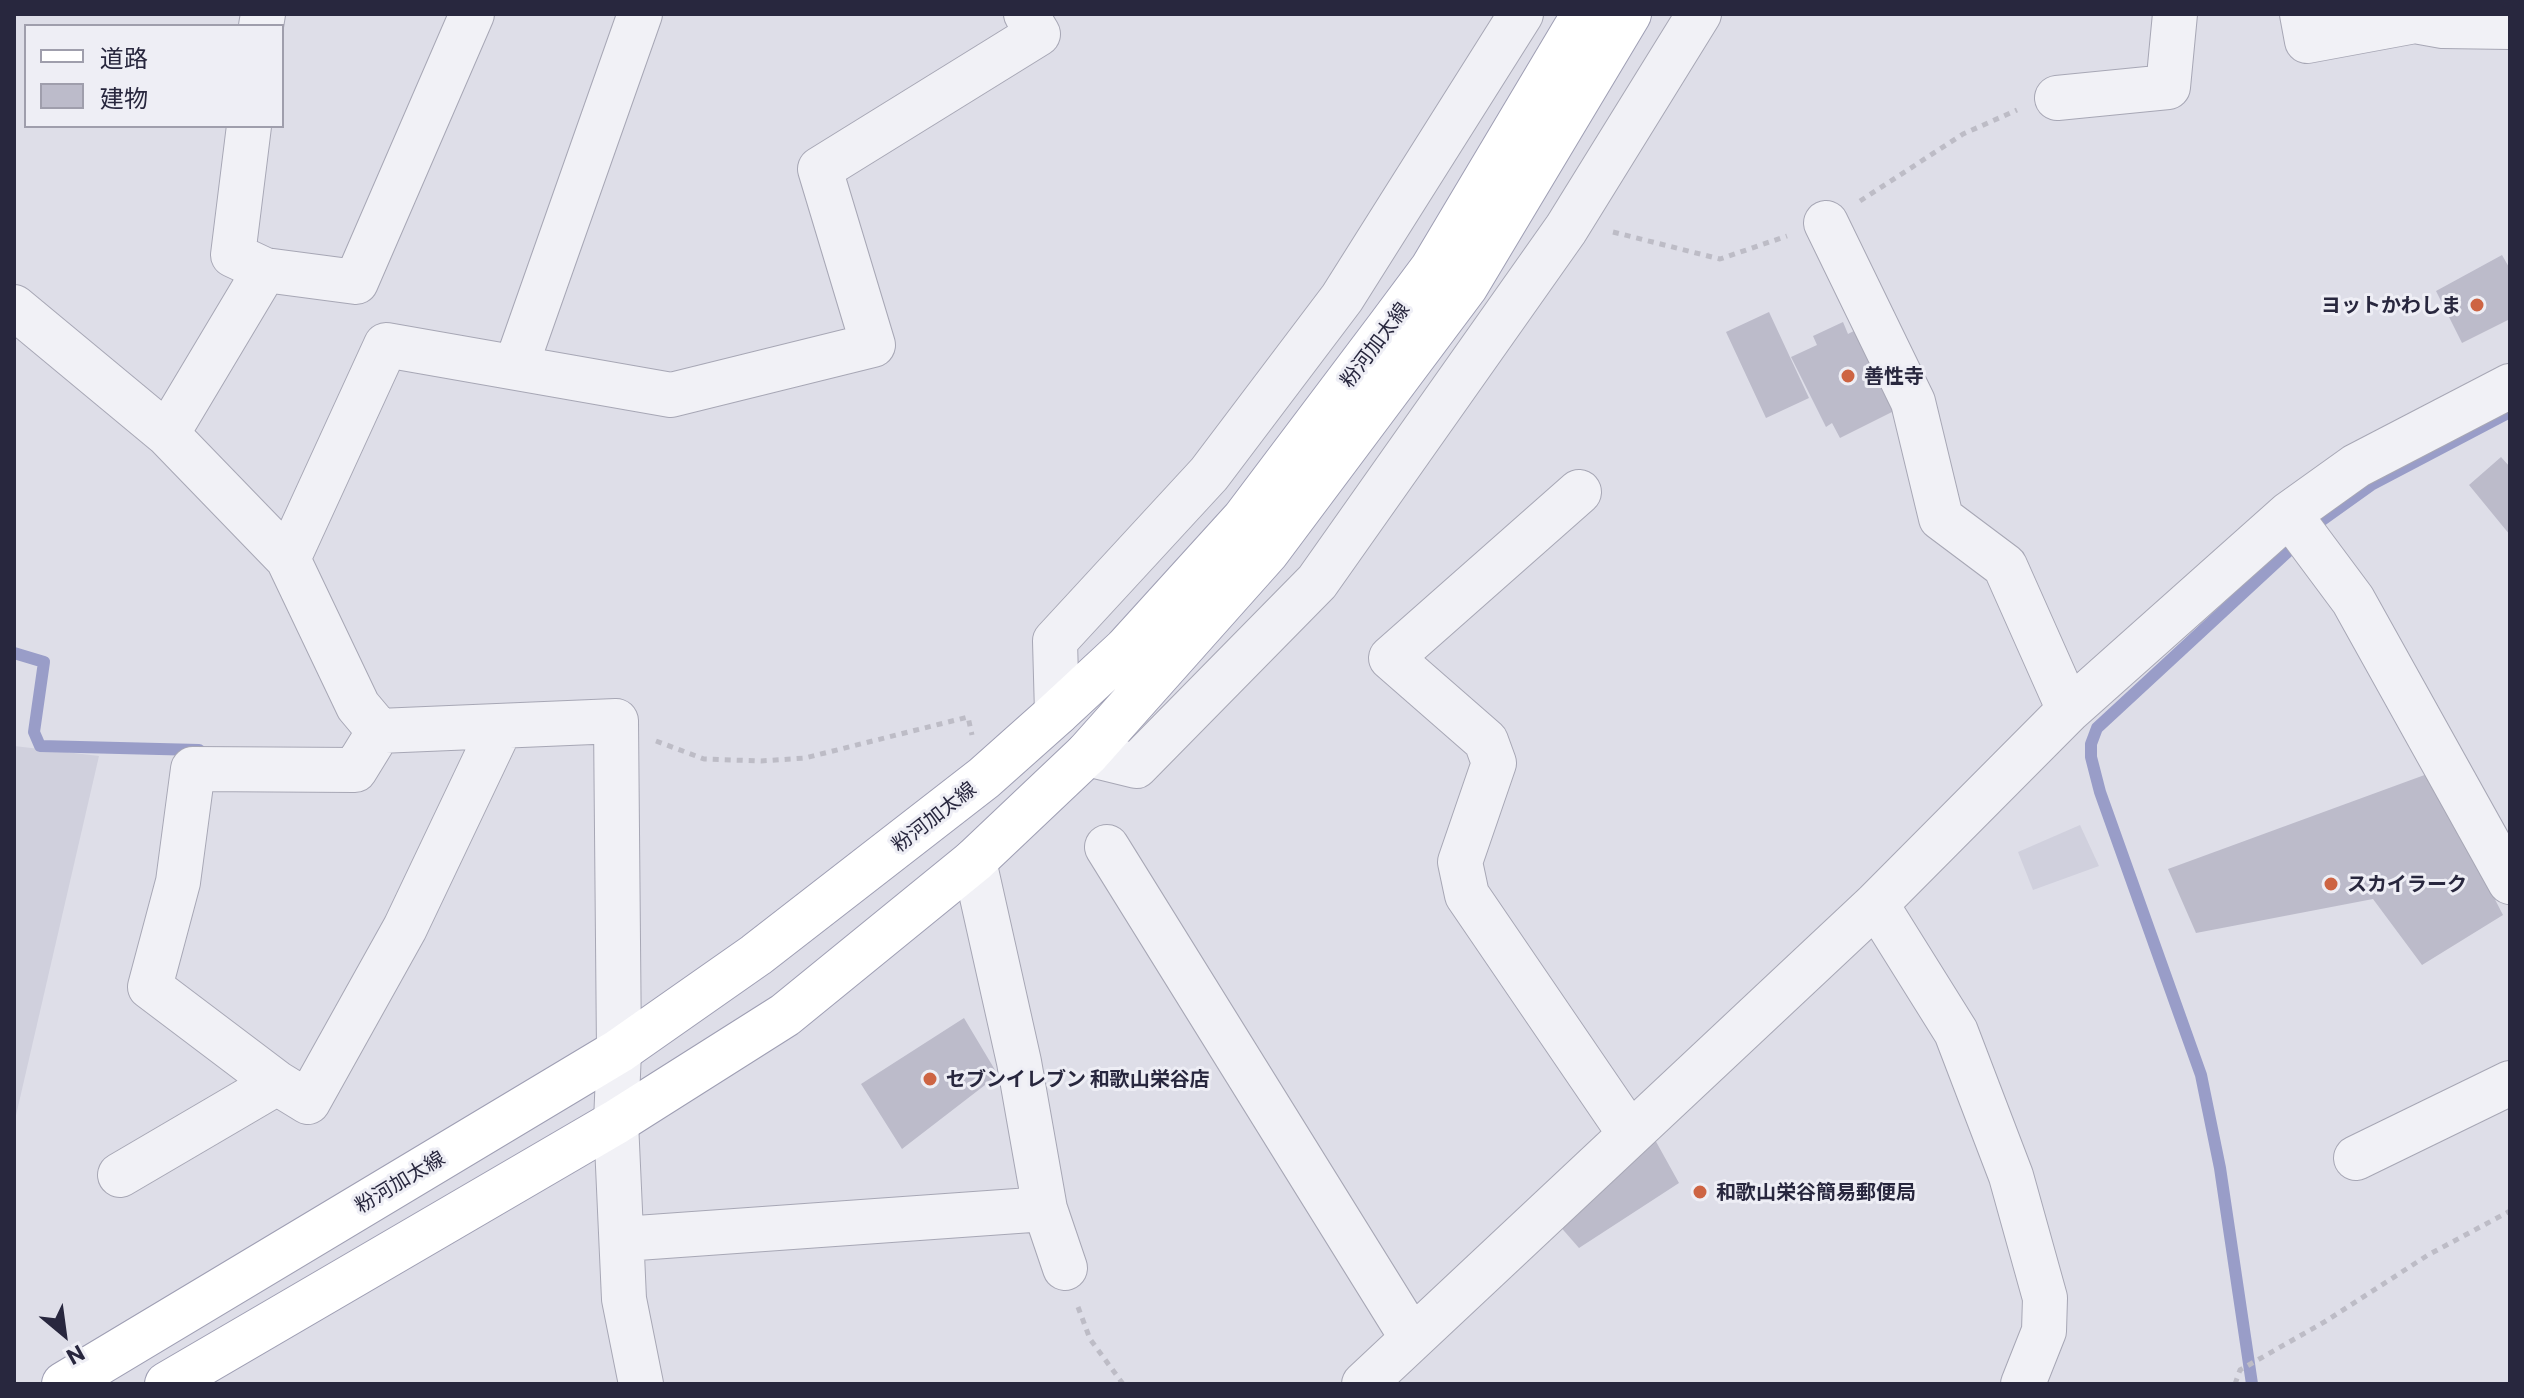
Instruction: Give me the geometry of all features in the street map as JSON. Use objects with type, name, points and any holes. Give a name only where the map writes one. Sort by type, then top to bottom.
[{"type":"main road","name":"粉河加太線","points":[[167,1384],[616,1122],[785,1015],[974,861],[1087,754],[1267,552],[1403,340],[1432,269],[1584,14]]},
{"type":"main road","name":"粉河加太線","points":[[64,1384],[619,1051],[756,955],[984,778],[1126,649],[1403,340],[1466,286],[1629,14]]},
{"type":"street","points":[[249,128],[233,255],[265,270],[356,282],[472,14]]},
{"type":"street","points":[[516,366],[640,14]]},
{"type":"street","points":[[288,559],[386,345],[671,395],[873,345],[820,169],[1038,34],[1026,14]]},
{"type":"street","points":[[1057,713],[1055,641],[1209,474],[1342,298],[1521,14]]},
{"type":"street","points":[[1087,754],[1136,766],[1317,582],[1566,229],[1699,14]]},
{"type":"street","points":[[2057,98],[2168,87],[2175,14]]},
{"type":"street","points":[[2302,14],[2307,41],[2415,21],[2443,26],[2510,27]]},
{"type":"street","points":[[1826,223],[1913,402],[1941,518],[2005,566],[2069,710]]},
{"type":"street","points":[[167,434],[265,270]]},
{"type":"street","points":[[14,307],[167,434],[288,559],[358,706],[379,731]]},
{"type":"street","points":[[1364,1384],[1876,904],[2069,710],[2300,526],[2356,466],[2510,386]]},
{"type":"street","points":[[1579,492],[1391,658],[1486,741],[1494,763],[1460,862],[1467,895],[1630,1134]]},
{"type":"street","points":[[2300,526],[2353,600],[2510,882]]},
{"type":"street","points":[[379,731],[616,721],[619,1051],[616,1122],[624,1299],[641,1384]]},
{"type":"street","points":[[379,731],[355,770],[193,769],[178,882],[150,987],[277,1083],[308,1102],[405,928],[501,726]]},
{"type":"street","points":[[1107,847],[1412,1338]]},
{"type":"street","points":[[974,861],[1019,1062],[1045,1209],[1065,1268]]},
{"type":"street","points":[[1876,904],[1956,1032],[2011,1176],[2045,1298],[2044,1331],[2023,1384]]},
{"type":"street","points":[[120,1175],[277,1083]]},
{"type":"street","points":[[2356,1158],[2510,1083]]},
{"type":"street","points":[[623,1239],[1045,1209]]},
{"type":"path","points":[[1566,229],[1619,232],[1720,259],[1826,223],[1963,134],[2014,111],[2057,98]]},
{"type":"path","points":[[616,721],[641,735],[704,759],[761,761],[805,758],[968,717],[984,778]]},
{"type":"path","points":[[2235,1384],[2240,1370],[2428,1255],[2510,1211]]},
{"type":"path","points":[[1065,1268],[1090,1339],[1123,1384]]},
{"type":"shaded area","points":[[14,746],[99,756],[14,1124]]},
{"type":"shaded area","points":[[2080,825],[2099,866],[2033,890],[2018,852]]},
{"type":"building","name":"ヨットかわしま","points":[[2502,255],[2510,269],[2510,319],[2462,343],[2436,291]]},
{"type":"building","points":[[1769,312],[1809,398],[1766,418],[1726,332]]},
{"type":"building","points":[[1843,322],[1848,334],[1869,323],[1908,404],[1840,438],[1832,423],[1826,427],[1791,357],[1817,345],[1813,336]]},
{"type":"building","points":[[2501,457],[2510,467],[2510,535],[2469,485]]},
{"type":"building","name":"スカイラーク","points":[[2430,773],[2503,915],[2422,965],[2373,899],[2196,933],[2168,869]]},
{"type":"building","name":"セブンイレブン 和歌山栄谷店","points":[[964,1018],[998,1075],[902,1149],[861,1084]]},
{"type":"building","points":[[1654,1138],[1679,1183],[1579,1248],[1558,1224]]},
{"type":"waterway","points":[[2252,1384],[2220,1168],[2201,1075],[2100,792],[2091,744],[2097,728],[2322,520],[2371,485],[2510,412]]},
{"type":"waterway","points":[[14,653],[44,662],[34,732],[40,746],[199,750]]},
{"type":"place","name":"ヨットかわしま","points":[[2477,305]]},
{"type":"place","name":"善性寺","points":[[1848,376]]},
{"type":"place","name":"スカイラーク","points":[[2331,884]]},
{"type":"place","name":"セブンイレブン 和歌山栄谷店","points":[[930,1079]]},
{"type":"place","name":"和歌山栄谷簡易郵便局","points":[[1700,1192]]}]
